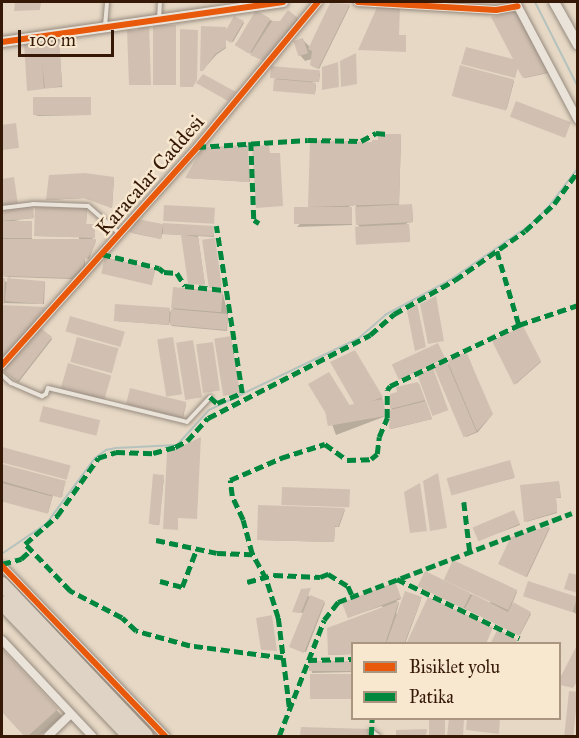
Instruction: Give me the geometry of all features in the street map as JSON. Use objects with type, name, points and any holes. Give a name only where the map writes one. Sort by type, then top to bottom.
[{"type":"highway","points":[[2,584],[146,736]]},
{"type":"highway","points":[[2,603],[129,736]]},
{"type":"street","points":[[2,42],[282,2]]},
{"type":"street","name":"Karacalar Caddesi","points":[[2,365],[208,134],[318,2]]},
{"type":"street","points":[[358,2],[496,10],[517,4],[578,120]]},
{"type":"street","points":[[554,2],[578,45]]},
{"type":"street","points":[[2,566],[165,736]]},
{"type":"street","points":[[2,640],[92,736]]},
{"type":"street","points":[[48,736],[70,715]]},
{"type":"lane","points":[[105,27],[107,2]]},
{"type":"lane","points":[[159,20],[160,2]]},
{"type":"lane","points":[[2,208],[33,204],[88,206],[119,234]]},
{"type":"lane","points":[[2,375],[12,383],[42,396],[46,394],[48,388],[187,422],[210,397]]},
{"type":"lane","points":[[371,731],[378,736]]},
{"type":"building","points":[[15,2],[41,2],[40,10],[14,11]]},
{"type":"building","points":[[330,3],[350,4],[318,69],[310,65],[312,51],[308,49]]},
{"type":"building","points":[[378,5],[400,7],[399,35],[406,35],[406,52],[358,50]]},
{"type":"building","points":[[256,10],[271,19],[249,54],[235,45]]},
{"type":"building","points":[[288,10],[298,18],[264,61],[250,55],[272,21],[280,21]]},
{"type":"building","points":[[516,11],[549,72],[523,78],[517,68],[515,78],[461,64],[466,47],[513,59],[491,17]]},
{"type":"building","points":[[234,16],[244,21],[231,43],[226,40],[226,47],[215,54],[203,71],[200,71],[201,26],[226,27],[226,30]]},
{"type":"building","points":[[149,24],[151,85],[129,85],[127,30],[138,30],[138,25]]},
{"type":"building","points":[[153,25],[176,25],[176,85],[153,85]]},
{"type":"building","points":[[180,29],[198,30],[197,80],[193,87],[180,87]]},
{"type":"building","points":[[59,38],[62,86],[45,89],[42,61],[44,89],[27,91],[24,42]]},
{"type":"building","points":[[303,38],[308,53],[298,56],[293,41]]},
{"type":"building","points":[[356,53],[357,84],[341,87],[340,61]]},
{"type":"building","points":[[338,62],[339,87],[322,90],[322,67]]},
{"type":"building","points":[[460,65],[514,79],[506,110],[452,96]]},
{"type":"building","points":[[271,66],[320,70],[319,82],[270,78]]},
{"type":"building","points":[[203,74],[236,92],[228,101],[196,83]]},
{"type":"building","points":[[274,79],[316,83],[315,95],[273,91]]},
{"type":"building","points":[[33,97],[91,97],[91,115],[33,115]]},
{"type":"building","points":[[516,101],[571,122],[565,138],[510,117]]},
{"type":"building","points":[[16,123],[19,148],[2,150],[2,125]]},
{"type":"building","points":[[378,134],[401,134],[399,204],[308,207],[310,140],[372,142],[372,140],[378,140]]},
{"type":"building","points":[[248,145],[249,182],[185,178],[203,147]]},
{"type":"building","points":[[269,145],[270,153],[280,153],[283,206],[256,208],[252,146]]},
{"type":"building","points":[[85,173],[114,177],[112,208],[83,198],[46,200],[49,175]]},
{"type":"building","points":[[14,177],[18,205],[2,206],[2,179]]},
{"type":"building","points":[[412,204],[413,222],[356,225],[355,207]]},
{"type":"building","points":[[164,205],[215,208],[214,224],[163,221]]},
{"type":"building","points":[[33,206],[34,218],[3,221],[2,209]]},
{"type":"building","points":[[35,207],[87,208],[86,224],[95,224],[95,238],[34,236]]},
{"type":"building","points":[[294,207],[352,207],[352,224],[294,224]]},
{"type":"building","points":[[137,219],[163,224],[161,239],[129,232]]},
{"type":"building","points":[[2,221],[32,221],[32,238],[2,238]]},
{"type":"building","points":[[163,223],[214,226],[213,236],[184,235],[198,237],[205,285],[188,284],[181,235],[163,234]]},
{"type":"building","points":[[409,224],[410,242],[356,245],[355,227]]},
{"type":"building","points":[[215,238],[222,287],[209,288],[202,240]]},
{"type":"building","points":[[2,239],[96,239],[88,258],[85,258],[84,266],[71,278],[2,276]]},
{"type":"building","points":[[105,257],[156,269],[152,285],[101,274]]},
{"type":"building","points":[[2,278],[5,278],[4,304],[2,303]]},
{"type":"building","points":[[7,278],[45,281],[43,304],[5,301]]},
{"type":"building","points":[[173,287],[223,291],[221,312],[171,308]]},
{"type":"building","points":[[436,296],[444,341],[428,344],[420,304]]},
{"type":"building","points":[[417,303],[426,347],[415,351],[407,311]]},
{"type":"building","points":[[115,304],[170,308],[169,325],[114,321]]},
{"type":"building","points":[[2,305],[46,307],[4,359],[2,359]]},
{"type":"building","points":[[171,309],[228,314],[226,330],[170,325]]},
{"type":"building","points":[[70,316],[125,332],[120,347],[66,331]]},
{"type":"building","points":[[38,326],[52,337],[18,381],[4,370]]},
{"type":"building","points":[[523,326],[541,361],[514,385],[492,341]]},
{"type":"building","points":[[231,336],[240,393],[223,396],[214,339]]},
{"type":"building","points":[[77,337],[119,348],[112,373],[70,362]]},
{"type":"building","points":[[173,337],[182,394],[166,397],[157,340]]},
{"type":"building","points":[[193,340],[202,397],[185,400],[176,343]]},
{"type":"building","points":[[213,342],[220,391],[203,393],[196,344]]},
{"type":"building","points":[[438,343],[445,358],[399,380],[392,365]]},
{"type":"building","points":[[355,350],[383,397],[356,407],[330,362]]},
{"type":"building","points":[[466,352],[493,414],[477,431],[447,360]]},
{"type":"building","points":[[446,360],[476,432],[464,437],[433,365]]},
{"type":"building","points":[[68,363],[111,375],[104,400],[61,388]]},
{"type":"building","points":[[433,368],[448,410],[432,416],[417,374]]},
{"type":"building","points":[[329,372],[352,409],[328,417],[308,384]]},
{"type":"building","points":[[418,382],[425,400],[390,409],[390,394],[397,392],[396,387]]},
{"type":"building","points":[[130,388],[186,402],[182,418],[126,404]]},
{"type":"building","points":[[383,399],[386,416],[328,426],[325,409]]},
{"type":"building","points":[[426,401],[432,419],[389,429],[390,410]]},
{"type":"building","points":[[43,406],[100,420],[96,436],[39,422]]},
{"type":"building","points":[[201,437],[197,519],[178,518],[178,530],[163,529],[167,453]]},
{"type":"building","points":[[2,447],[71,465],[67,480],[2,463]]},
{"type":"building","points":[[510,460],[515,477],[452,495],[447,478]]},
{"type":"building","points":[[2,464],[66,481],[61,498],[2,481]]},
{"type":"building","points":[[438,473],[447,528],[430,531],[423,481]]},
{"type":"building","points":[[153,474],[164,475],[160,525],[149,524]]},
{"type":"building","points":[[559,481],[561,497],[556,498],[557,512],[524,522],[520,485]]},
{"type":"building","points":[[2,483],[52,496],[48,514],[2,502]]},
{"type":"building","points":[[420,483],[427,531],[410,533],[404,492]]},
{"type":"building","points":[[282,487],[350,489],[349,507],[281,505]]},
{"type":"building","points":[[258,505],[345,508],[338,527],[335,526],[334,542],[257,540]]},
{"type":"building","points":[[514,510],[520,524],[478,541],[473,528]]},
{"type":"building","points":[[550,526],[526,577],[498,564],[511,537]]},
{"type":"building","points":[[453,560],[517,590],[508,610],[444,580]]},
{"type":"building","points":[[425,571],[471,593],[463,609],[418,586]]},
{"type":"building","points":[[569,573],[578,575],[578,593],[564,589]]},
{"type":"building","points":[[528,581],[577,597],[573,612],[523,596]]},
{"type":"building","points":[[395,582],[401,598],[348,618],[342,602]]},
{"type":"building","points":[[311,588],[301,613],[292,612],[301,589]]},
{"type":"building","points":[[405,591],[422,597],[405,642],[387,642]]},
{"type":"building","points":[[473,594],[508,612],[513,602],[531,612],[519,636],[465,608]]},
{"type":"building","points":[[310,595],[325,601],[304,653],[289,647]]},
{"type":"building","points":[[428,597],[493,627],[487,642],[407,642]]},
{"type":"building","points":[[399,601],[386,642],[351,642],[351,654],[328,655],[327,628]]},
{"type":"building","points":[[272,615],[277,651],[261,650],[256,618]]},
{"type":"building","points":[[498,629],[517,640],[516,642],[491,642]]},
{"type":"building","points":[[578,643],[578,680],[573,688],[561,685],[561,676]]},
{"type":"building","points":[[2,649],[58,709],[28,736],[24,736],[2,712]]},
{"type":"building","points":[[309,661],[351,661],[351,671],[309,671]]},
{"type":"building","points":[[310,674],[351,674],[351,699],[310,699]]},
{"type":"building","points":[[569,691],[578,692],[573,736],[564,736]]},
{"type":"building","points":[[429,720],[445,720],[445,736],[429,736]]},
{"type":"building","points":[[449,720],[464,720],[463,736],[447,736]]},
{"type":"building","points":[[467,720],[500,720],[499,734],[466,730]]},
{"type":"building","points":[[301,727],[370,729],[369,736],[300,736]]},
{"type":"building","points":[[427,729],[426,736],[396,736],[396,730]]},
{"type":"waterway","points":[[535,2],[578,87]]},
{"type":"waterway","points":[[3,553],[46,524],[95,458],[106,450],[177,445],[209,410],[359,338],[385,315],[450,280],[530,225],[549,206],[578,168]]},
{"type":"marked path","points":[[197,147],[308,140],[361,141],[376,133],[387,134]]},
{"type":"marked path","points":[[251,142],[254,220],[259,223]]},
{"type":"marked path","points":[[283,658],[190,646],[136,631],[122,618],[70,591],[25,544],[57,516],[98,458],[116,452],[153,453],[175,447],[187,441],[208,418],[370,335],[394,314],[455,280],[525,231],[554,204],[578,171]]},
{"type":"marked path","points":[[210,397],[217,403],[242,393],[216,226]]},
{"type":"marked path","points":[[497,251],[519,325]]},
{"type":"marked path","points":[[102,254],[159,268],[164,272],[177,273],[185,286],[224,290]]},
{"type":"marked path","points":[[289,707],[278,618],[266,579],[252,554],[243,520],[232,496],[230,480],[281,458],[325,444],[347,460],[371,459],[377,454],[379,437],[387,418],[387,390],[390,386],[519,325],[578,305]]},
{"type":"marked path","points":[[464,502],[470,552]]},
{"type":"marked path","points":[[279,736],[324,620],[338,602],[572,513]]},
{"type":"marked path","points":[[156,540],[217,553],[252,554]]},
{"type":"marked path","points":[[160,581],[182,587],[196,550]]},
{"type":"marked path","points":[[2,564],[21,559],[30,551]]},
{"type":"marked path","points":[[247,582],[274,575],[320,577],[328,574],[348,586],[353,597]]},
{"type":"marked path","points":[[397,579],[519,638]]},
{"type":"marked path","points":[[308,660],[351,659]]},
{"type":"marked path","points":[[371,736],[372,720]]},
{"type":"cycle path","points":[[2,42],[283,2]]},
{"type":"cycle path","points":[[2,365],[201,143],[318,2]]},
{"type":"cycle path","points":[[358,2],[496,10],[518,6]]},
{"type":"cycle path","points":[[2,566],[165,736]]}]
